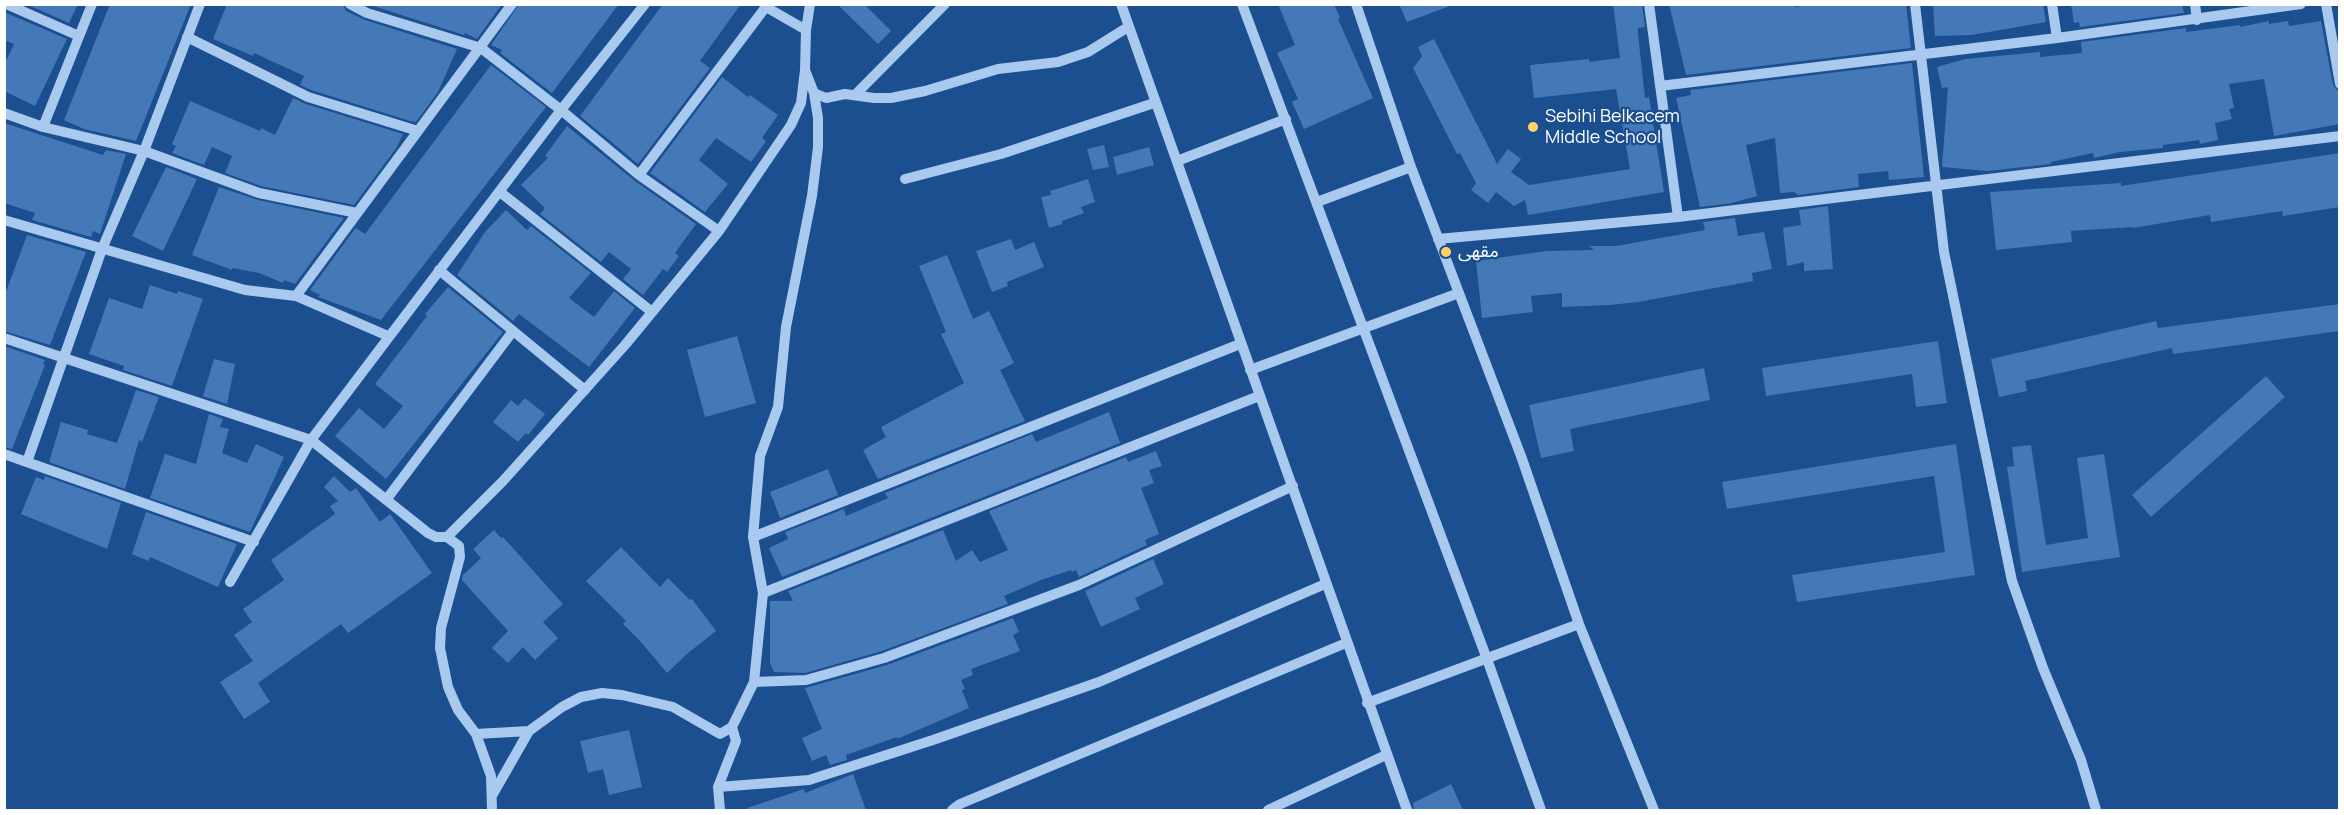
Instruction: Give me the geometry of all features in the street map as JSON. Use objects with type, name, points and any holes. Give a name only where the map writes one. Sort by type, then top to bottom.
[{"type":"street","points":[[6,4],[79,36]]},
{"type":"street","points":[[43,127],[92,4]]},
{"type":"street","points":[[27,462],[102,249],[144,151],[200,4]]},
{"type":"street","points":[[350,4],[367,13],[481,48],[639,175],[719,231]]},
{"type":"street","points":[[296,296],[512,4]]},
{"type":"street","points":[[230,582],[311,440],[561,110],[645,4]]},
{"type":"street","points":[[447,537],[503,481],[585,390],[719,231],[791,125],[801,103],[810,4]]},
{"type":"street","points":[[855,95],[945,4]]},
{"type":"street","points":[[1121,4],[1154,103],[1177,161],[1240,344],[1293,486],[1367,703],[1407,810]]},
{"type":"street","points":[[1242,4],[1487,659],[1541,810]]},
{"type":"street","points":[[1356,4],[1411,167],[1521,456],[1579,624],[1654,810]]},
{"type":"street","points":[[1649,4],[1678,217]]},
{"type":"street","points":[[1915,4],[1950,287],[2012,581],[2043,668],[2081,760],[2096,810]]},
{"type":"street","points":[[2052,4],[2057,38]]},
{"type":"street","points":[[2195,4],[2197,20]]},
{"type":"street","points":[[1660,86],[2057,38],[2301,4]]},
{"type":"street","points":[[2326,4],[2340,84]]},
{"type":"street","points":[[639,175],[767,6],[806,30]]},
{"type":"street","points":[[814,93],[826,98],[835,95],[855,95],[891,98],[925,91],[1006,67],[1058,62],[1088,52],[1128,27]]},
{"type":"street","points":[[187,37],[309,97],[418,131]]},
{"type":"street","points":[[493,794],[529,731],[562,707],[581,697],[602,693],[622,695],[673,707],[720,734],[732,727],[754,681],[762,593],[753,537],[760,456],[778,407],[786,327],[812,196],[818,147],[818,118],[814,93],[805,70]]},
{"type":"street","points":[[905,179],[1001,154],[1154,103]]},
{"type":"street","points":[[4,113],[43,127],[144,151],[259,193],[357,213]]},
{"type":"street","points":[[1177,161],[1286,119]]},
{"type":"street","points":[[1438,238],[1678,217],[2340,136]]},
{"type":"street","points":[[1317,202],[1411,167]]},
{"type":"street","points":[[500,192],[652,312]]},
{"type":"street","points":[[4,220],[246,290],[296,296],[388,336]]},
{"type":"street","points":[[439,270],[585,390]]},
{"type":"street","points":[[1250,370],[1361,327],[1459,293]]},
{"type":"street","points":[[386,500],[513,331]]},
{"type":"street","points":[[4,338],[311,440],[428,533],[436,537],[447,537],[459,546],[460,558],[442,620],[440,648],[448,687],[458,710],[476,734],[491,776],[492,810]]},
{"type":"street","points":[[753,537],[1240,344]]},
{"type":"street","points":[[762,593],[1259,396]]},
{"type":"street","points":[[4,454],[254,542]]},
{"type":"street","points":[[754,681],[806,680],[884,658],[1079,585],[1293,486]]},
{"type":"street","points":[[718,787],[809,780],[933,740],[1099,682],[1325,584]]},
{"type":"street","points":[[1367,703],[1579,624]]},
{"type":"street","points":[[952,810],[960,804],[1346,643]]},
{"type":"street","points":[[720,810],[718,787],[736,741],[732,727]]},
{"type":"street","points":[[476,734],[529,731]]},
{"type":"street","points":[[1268,810],[1386,755]]},
{"type":"building","points":[[26,4],[78,4],[69,23]]},
{"type":"building","points":[[110,4],[191,4],[136,141],[84,129],[64,120]]},
{"type":"building","points":[[227,4],[343,4],[346,11],[365,20],[457,49],[438,92],[416,122],[410,121],[311,90],[300,85],[304,76],[254,53],[253,56],[213,39]]},
{"type":"building","points":[[367,4],[502,4],[477,39],[465,33],[464,35]]},
{"type":"building","points":[[519,4],[619,4],[552,93],[500,53],[502,50],[491,45]]},
{"type":"building","points":[[663,4],[741,4],[700,61],[710,68],[638,164],[580,116]]},
{"type":"building","points":[[837,4],[864,4],[891,31],[878,44]]},
{"type":"building","points":[[1278,4],[1334,4],[1340,18],[1338,19],[1373,98],[1304,129],[1292,102],[1298,99],[1277,53],[1295,45]]},
{"type":"building","points":[[1399,4],[1449,4],[1450,6],[1407,22]]},
{"type":"building","points":[[1613,4],[1642,4],[1645,27],[1638,28],[1638,34],[1645,98],[1649,97],[1664,192],[1528,215],[1525,200],[1514,206],[1496,192],[1488,203],[1471,190],[1476,183],[1460,153],[1457,154],[1413,68],[1422,56],[1418,47],[1434,39],[1497,164],[1508,149],[1521,159],[1511,172],[1529,185],[1630,169],[1616,89],[1534,98],[1530,65],[1620,58]]},
{"type":"building","points":[[1669,4],[1795,4],[1795,7],[1816,4],[1906,4],[1911,48],[1686,75]]},
{"type":"building","points":[[1933,4],[2043,4],[2046,22],[1972,35],[1935,36]]},
{"type":"building","points":[[2071,4],[2182,4],[2184,13],[2080,27],[2079,22],[2074,23]]},
{"type":"building","points":[[4,12],[67,39],[35,106],[4,91],[4,65],[14,44],[4,40]]},
{"type":"building","points":[[2269,21],[2269,24],[2288,21],[2289,26],[2321,21],[2333,85],[2338,91],[2340,100],[2340,124],[2274,136],[2264,79],[2229,84],[2234,108],[2229,109],[2232,119],[2215,123],[2218,140],[2200,144],[2199,140],[2163,145],[2163,148],[2120,152],[2094,158],[2093,153],[2051,162],[2051,164],[1988,171],[1942,167],[1948,87],[1942,88],[1937,67],[1965,59],[2040,52],[2040,57],[2082,53],[2081,42],[2186,28],[2186,32],[2240,25],[2240,27]]},
{"type":"building","points":[[1912,63],[1924,177],[1889,180],[1888,171],[1858,174],[1859,187],[1798,195],[1794,192],[1780,193],[1775,138],[1746,145],[1757,196],[1732,203],[1700,207],[1676,98],[1691,95],[1690,90]]},
{"type":"building","points":[[491,65],[546,107],[381,320],[318,297],[320,295],[310,290],[357,226],[356,228],[365,234]]},
{"type":"building","points":[[722,77],[748,97],[750,95],[778,115],[762,138],[766,141],[751,162],[716,138],[699,160],[728,184],[705,212],[650,173]]},
{"type":"building","points":[[293,98],[403,134],[397,147],[354,205],[261,186],[225,173],[232,156],[212,147],[204,165],[172,153],[176,146],[172,144],[190,101],[260,131],[261,128],[275,135]]},
{"type":"building","points":[[4,123],[103,155],[106,150],[126,154],[100,234],[93,231],[91,237],[32,220],[35,213],[4,203]]},
{"type":"building","points":[[567,126],[635,181],[696,224],[675,253],[679,256],[667,272],[663,269],[643,295],[623,279],[631,269],[609,252],[601,262],[540,214],[545,208],[521,185],[548,158],[545,156]]},
{"type":"building","points":[[1104,145],[1109,167],[1093,170],[1087,149]]},
{"type":"building","points":[[1149,147],[1154,165],[1117,175],[1113,157]]},
{"type":"building","points":[[2340,153],[2340,207],[2283,216],[2282,211],[2211,222],[2210,215],[2133,228],[2071,231],[2072,242],[1996,250],[1990,192],[2121,183],[2121,186]]},
{"type":"building","points":[[166,167],[197,179],[163,251],[132,236]]},
{"type":"building","points":[[1088,179],[1095,202],[1081,207],[1084,213],[1049,228],[1041,197],[1051,195],[1050,191]]},
{"type":"building","points":[[219,187],[258,200],[344,218],[295,284],[284,280],[283,283],[259,273],[232,268],[232,270],[192,255]]},
{"type":"building","points":[[1828,206],[1833,269],[1804,271],[1804,262],[1787,266],[1783,228],[1801,225],[1799,210]]},
{"type":"building","points":[[506,210],[527,230],[531,226],[591,273],[569,298],[594,317],[614,291],[635,308],[589,367],[519,314],[513,321],[457,275],[485,232]]},
{"type":"building","points":[[1735,218],[1738,236],[1764,232],[1772,269],[1752,273],[1753,281],[1610,305],[1562,307],[1562,293],[1531,296],[1533,312],[1482,318],[1476,261],[1546,251],[1594,250],[1589,246],[1616,246],[1705,230],[1703,222]]},
{"type":"building","points":[[27,235],[86,252],[50,345],[4,331],[4,297]]},
{"type":"building","points":[[1011,239],[1015,250],[1034,242],[1044,267],[1007,282],[1008,286],[992,292],[976,251]]},
{"type":"building","points":[[947,255],[973,319],[989,311],[1014,363],[1000,370],[1025,421],[878,479],[863,450],[886,437],[881,427],[964,383],[941,334],[946,332],[919,266]]},
{"type":"building","points":[[150,285],[177,294],[178,291],[203,299],[172,386],[123,370],[124,366],[89,354],[109,298],[142,309]]},
{"type":"building","points":[[448,287],[503,332],[386,479],[335,436],[359,408],[384,429],[403,406],[375,384],[427,316],[425,314]]},
{"type":"building","points":[[2340,304],[2340,331],[2173,354],[2172,348],[2025,381],[2027,391],[1999,397],[1991,359],[2156,321],[2158,328]]},
{"type":"building","points":[[737,336],[756,403],[705,417],[687,350]]},
{"type":"building","points":[[1938,341],[1947,403],[1916,407],[1912,374],[1766,396],[1762,368]]},
{"type":"building","points":[[4,346],[45,360],[12,449],[4,447]]},
{"type":"building","points":[[214,359],[235,364],[227,404],[203,396]]},
{"type":"building","points":[[1704,368],[1710,400],[1570,429],[1574,451],[1541,458],[1529,405]]},
{"type":"building","points":[[2266,376],[2285,397],[2151,517],[2132,495]]},
{"type":"building","points":[[136,390],[159,397],[142,442],[139,440],[125,489],[49,462],[61,422],[88,430],[87,434],[117,443]]},
{"type":"building","points":[[525,398],[545,414],[528,435],[526,433],[518,442],[493,422],[511,400],[518,406]]},
{"type":"building","points":[[1109,412],[1120,443],[782,577],[769,548],[788,539],[785,532],[844,509],[846,516],[888,498],[885,493],[1032,434],[1036,442]]},
{"type":"building","points":[[209,414],[223,419],[220,427],[229,429],[222,453],[247,463],[256,444],[284,457],[250,532],[150,498],[165,454],[196,464]]},
{"type":"building","points":[[1956,444],[1975,575],[1797,602],[1792,575],[1945,552],[1934,476],[1727,509],[1722,482]]},
{"type":"building","points":[[2031,445],[2046,545],[2088,538],[2077,458],[2104,454],[2120,557],[2022,572],[2007,467],[2014,466],[2012,447]]},
{"type":"building","points":[[1156,451],[1162,466],[1149,470],[1154,483],[1141,488],[1159,534],[1145,540],[1147,545],[1079,577],[1076,570],[1072,572],[1071,570],[1041,580],[1004,596],[1008,604],[882,651],[805,673],[774,672],[770,663],[770,601],[793,601],[788,591],[943,530],[956,561],[972,550],[980,562],[1008,550],[989,511],[1126,457],[1128,462]]},
{"type":"building","points":[[828,469],[838,495],[780,518],[770,492]]},
{"type":"building","points":[[45,476],[121,503],[107,549],[21,514],[36,477],[44,480]]},
{"type":"building","points":[[334,476],[350,492],[356,488],[380,522],[390,514],[432,573],[348,633],[341,624],[258,683],[270,702],[244,719],[220,682],[253,661],[234,635],[252,622],[243,609],[284,580],[271,560],[335,514],[330,506],[338,501],[324,487]]},
{"type":"building","points":[[146,512],[237,544],[218,587],[150,557],[148,561],[132,554]]},
{"type":"building","points":[[494,530],[501,538],[503,537],[563,604],[543,622],[558,638],[535,660],[523,647],[508,663],[492,648],[508,631],[462,580],[463,575],[481,558],[473,549]]},
{"type":"building","points":[[621,547],[660,587],[668,578],[690,600],[692,599],[716,631],[667,673],[623,624],[626,621],[586,581]]},
{"type":"building","points":[[1153,559],[1164,584],[1135,598],[1140,609],[1101,627],[1085,591]]},
{"type":"building","points":[[1013,618],[1019,632],[1013,635],[1020,651],[971,669],[973,675],[961,680],[969,708],[897,739],[897,737],[846,755],[847,760],[830,765],[826,755],[812,761],[802,738],[822,729],[805,688],[887,665]]},
{"type":"building","points":[[629,730],[642,787],[609,795],[603,769],[588,773],[580,741]]},
{"type":"building","points":[[853,774],[866,810],[747,810],[747,808],[804,789],[805,793]]},
{"type":"building","points":[[1451,784],[1463,810],[1414,810],[1413,803]]},
{"type":"place","name":"Sebihi Belkacem Middle School","points":[[1533,127]]},
{"type":"place","name":"مقهى","points":[[1446,252]]}]
